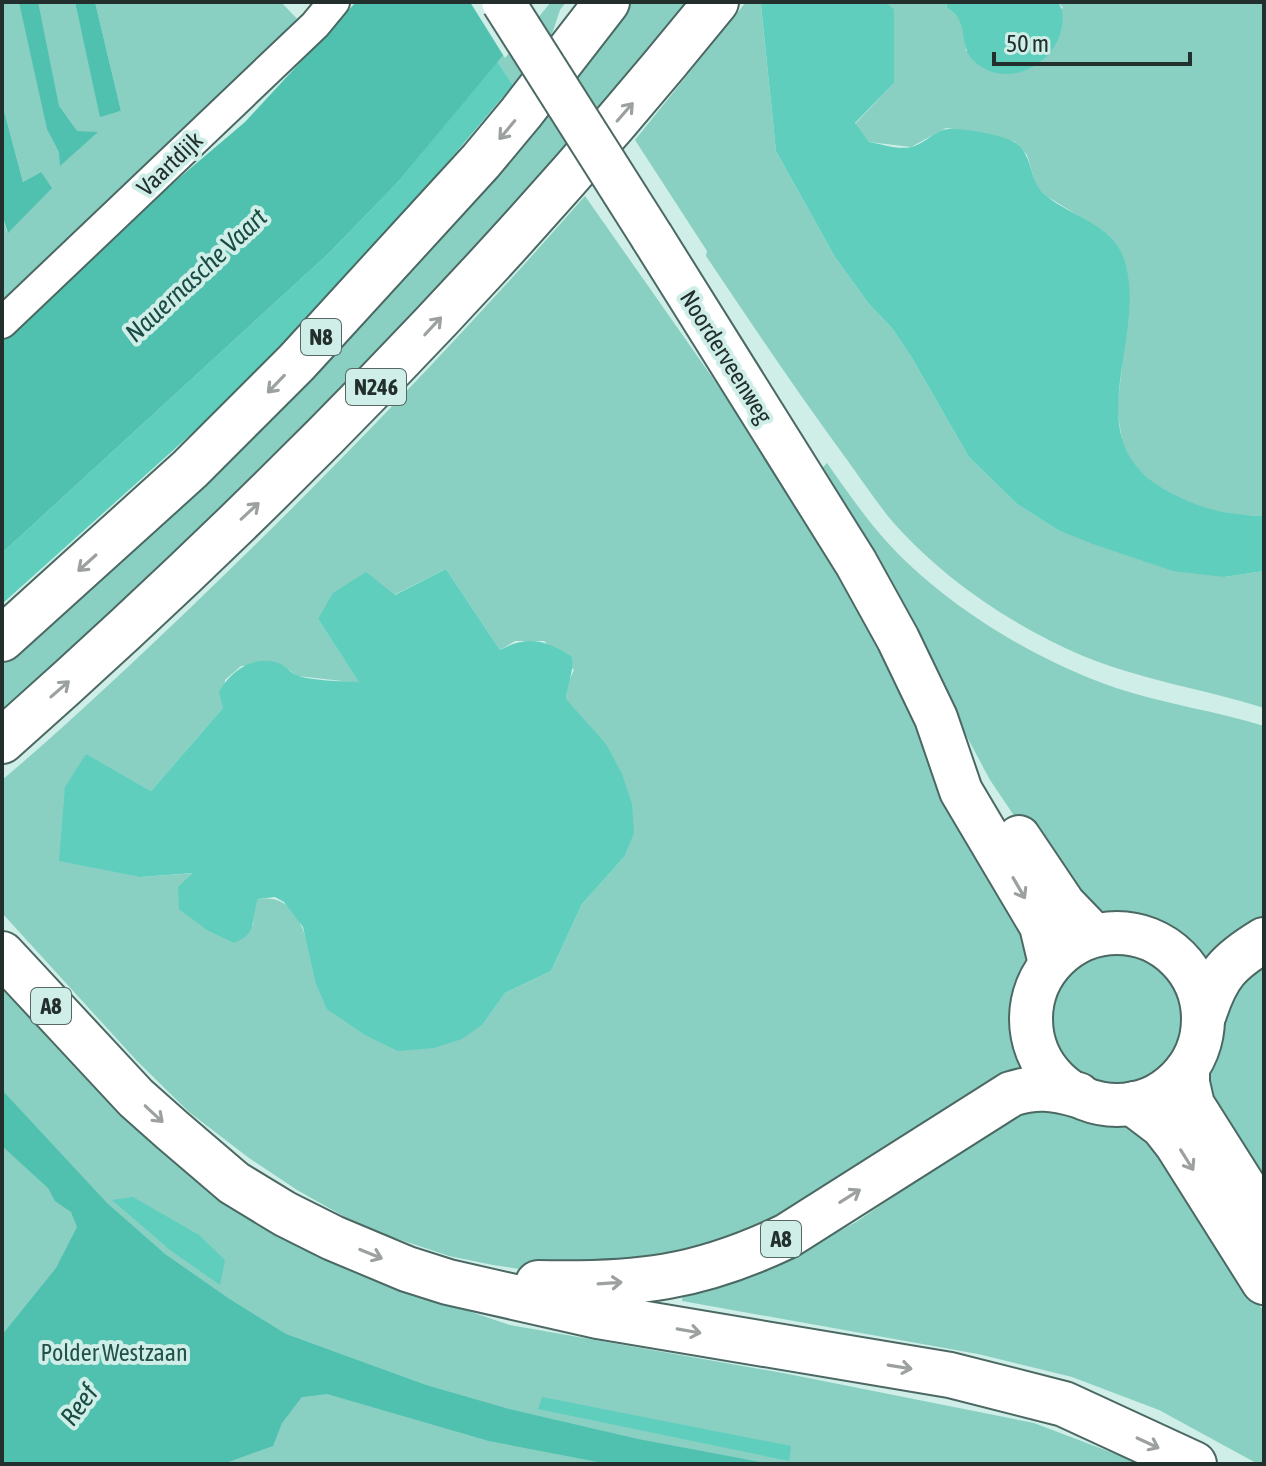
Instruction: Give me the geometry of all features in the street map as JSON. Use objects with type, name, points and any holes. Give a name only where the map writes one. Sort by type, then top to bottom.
[{"type":"highway","name":"N8","points":[[2,639],[190,469],[308,351],[481,161],[607,2]]},
{"type":"highway","name":"N246","points":[[2,741],[95,659],[282,482],[371,392],[550,198],[716,2]]},
{"type":"highway","points":[[1204,1014],[1213,986],[1225,967],[1264,940]]},
{"type":"highway","name":"A8","points":[[2,954],[136,1098],[234,1183],[333,1238],[448,1282],[598,1316],[950,1375],[1064,1404],[1194,1464]]},
{"type":"highway","points":[[1187,1071],[1192,1105],[1264,1219]]},
{"type":"highway","name":"A8","points":[[448,1282],[603,1284],[679,1276],[713,1267],[787,1236],[1011,1094],[1029,1088],[1049,1087],[1078,1095]]},
{"type":"highway","points":[[1134,1104],[1163,1126],[1177,1144],[1264,1282]]},
{"type":"street","name":"Vaartdijk","points":[[2,323],[315,25],[334,2]]},
{"type":"street","name":"Noorderveenweg","points":[[503,2],[856,563],[898,639],[936,718],[961,791],[1041,926],[1050,964]]},
{"type":"street","name":"Noorderveenweg","points":[[936,718],[1064,904],[1094,935]]},
{"type":"street","points":[[1119,932],[1145,938],[1168,951],[1185,968],[1198,990],[1204,1014],[1202,1040],[1187,1071],[1159,1096],[1134,1104],[1098,1103],[1060,1083],[1040,1058],[1032,1030],[1032,1001],[1050,964],[1073,944],[1094,935],[1119,932]]},
{"type":"green space","points":[[2,2],[75,2],[101,116],[121,111],[95,2],[281,2],[302,24],[2,307],[2,215],[7,232],[41,172],[23,182],[2,103]]},
{"type":"green space","points":[[547,2],[566,2],[551,37],[513,85],[497,61]]},
{"type":"green space","points":[[631,2],[689,2],[561,156],[261,475],[2,724],[2,664],[239,451],[356,332],[479,194]]},
{"type":"green space","points":[[746,2],[771,2],[761,6],[776,151],[835,257],[869,304],[892,328],[969,457],[1017,504],[1058,530],[1224,577],[1264,571],[1264,708],[1150,678],[1056,644],[1003,614],[952,578],[907,537],[874,498],[706,256],[707,251],[635,140]]},
{"type":"green space","points":[[886,2],[946,2],[947,8],[957,16],[962,26],[966,51],[1063,8],[1058,2],[1264,2],[1264,516],[1231,515],[1193,505],[1155,484],[1134,466],[1123,447],[1117,408],[1122,367],[1122,254],[1103,231],[1037,188],[1027,155],[1015,142],[946,128],[911,147],[869,142],[855,124],[894,83],[894,9]]},
{"type":"green space","points":[[585,196],[745,424],[820,542],[1031,930],[1034,966],[1018,1018],[1031,1071],[697,1263],[532,1271],[449,1256],[386,1235],[345,1217],[249,1158],[189,1112],[137,1061],[2,913],[2,780],[118,676],[289,511],[440,356]],"holes":[[[446,569],[500,650],[515,641],[544,641],[574,670],[567,685],[566,699],[574,711],[624,857],[582,904],[551,971],[505,993],[483,1024],[309,948],[293,911],[279,901],[258,899],[253,926],[196,873],[141,877],[85,754],[151,791],[223,708],[225,680],[241,666],[281,664],[297,676],[360,683],[318,619],[394,595]]]},
{"type":"green space","points":[[827,463],[897,553],[953,601],[1016,643],[1116,688],[1264,726],[1264,925],[1201,967],[1161,936],[1144,928],[1110,924],[1042,857],[990,780],[925,658],[867,538],[823,467]]},
{"type":"green space","points":[[1118,952],[1145,958],[1167,973],[1182,995],[1188,1022],[1182,1049],[1167,1071],[1145,1086],[1118,1092],[1091,1086],[1069,1071],[1054,1049],[1048,1022],[1054,995],[1069,973],[1091,958]]},
{"type":"green space","points":[[1264,958],[1264,1180],[1198,1071],[1220,1005]]},
{"type":"green space","points":[[2,985],[53,1044],[119,1112],[192,1174],[432,1299],[510,1325],[783,1373],[1034,1423],[1142,1464],[2,1464]]},
{"type":"green space","points":[[1031,1103],[1090,1118],[1123,1121],[1153,1137],[1264,1312],[1264,1464],[1258,1464],[1159,1410],[1072,1377],[978,1354],[682,1301],[683,1293],[724,1286],[775,1265],[856,1222]]},
{"type":"shaded area","points":[[771,2],[886,2],[894,9],[894,83],[855,123],[869,142],[906,148],[949,129],[1008,139],[1025,153],[1043,193],[1098,227],[1117,244],[1123,256],[1129,287],[1129,319],[1118,414],[1123,443],[1138,468],[1178,497],[1213,510],[1264,516],[1264,571],[1224,577],[1173,571],[1093,544],[1058,530],[1017,504],[969,457],[892,328],[869,304],[835,257],[776,151],[761,5]]},
{"type":"shaded area","points":[[946,2],[1058,2],[1062,28],[1053,49],[1033,67],[1022,72],[996,73],[973,60],[966,47],[959,19],[947,8]]},
{"type":"shaded area","points":[[497,61],[513,85],[377,246],[259,373],[2,604],[2,553],[328,254],[398,182]]},
{"type":"shaded area","points":[[446,569],[500,650],[528,641],[545,643],[572,657],[566,699],[606,744],[622,774],[632,804],[634,833],[624,857],[582,904],[551,971],[505,993],[483,1024],[462,1039],[434,1048],[398,1051],[365,1035],[327,1009],[316,984],[303,927],[284,902],[275,897],[258,899],[250,930],[234,943],[207,930],[179,909],[178,887],[193,873],[141,877],[59,861],[65,787],[86,754],[151,791],[223,708],[219,692],[230,677],[244,666],[271,661],[302,677],[359,682],[318,619],[333,593],[366,572],[395,595]]},
{"type":"shaded area","points":[[133,1197],[199,1235],[225,1260],[220,1285],[170,1250],[112,1200]]},
{"type":"shaded area","points":[[542,1397],[791,1446],[789,1461],[538,1409]]},
{"type":"water","points":[[19,2],[38,2],[59,106],[77,131],[98,132],[60,166],[59,152],[47,129]]},
{"type":"water","points":[[75,2],[95,2],[121,111],[100,117]]},
{"type":"water","name":"Nauernasche Vaart","points":[[356,2],[547,2],[398,182],[328,254],[2,553],[2,336],[245,122]]},
{"type":"water","points":[[2,103],[23,182],[41,172],[52,188],[8,233],[2,215]]},
{"type":"water","name":"Polder Westzaan","points":[[2,1090],[107,1203],[165,1254],[286,1334],[426,1385],[509,1409],[638,1439],[770,1464],[608,1464],[489,1441],[327,1394],[302,1397],[282,1423],[273,1446],[223,1464],[2,1464],[2,1335],[56,1268],[77,1227],[71,1212],[55,1201],[48,1188],[2,1146]]},
{"type":"pier","points":[[470,2],[551,2],[505,58]]},
{"type":"water label","name":"Reef","points":[[79,1405]]}]
